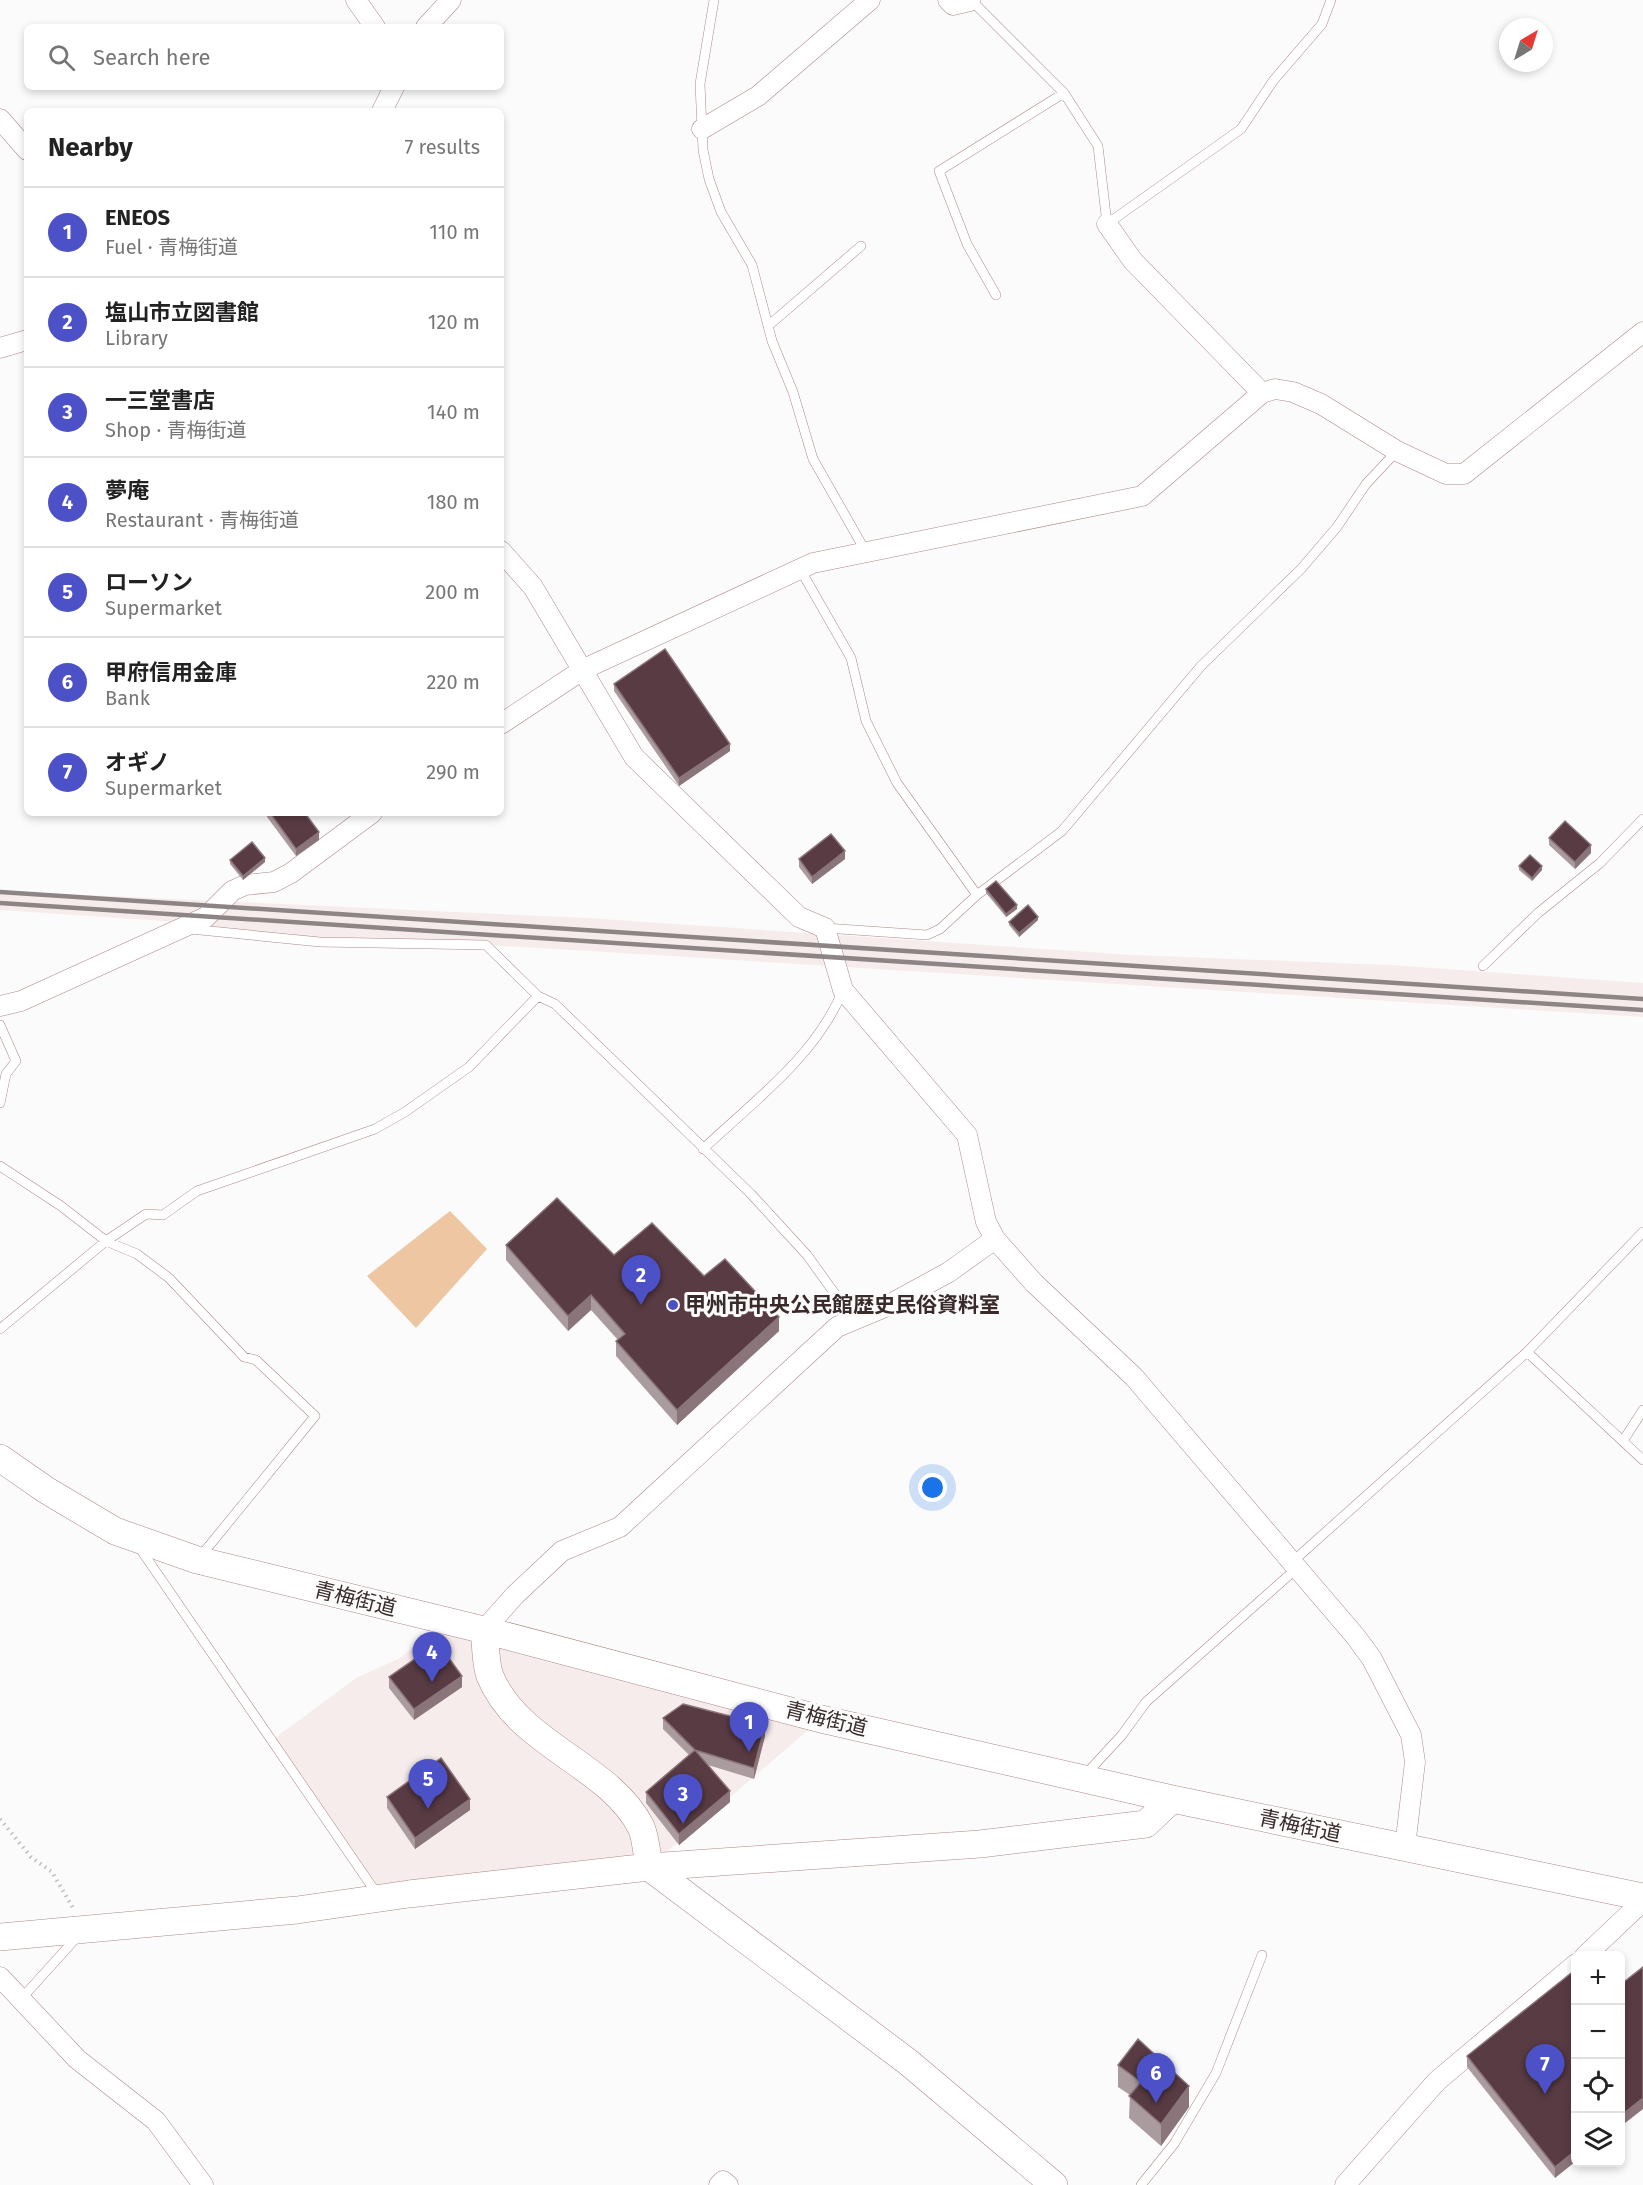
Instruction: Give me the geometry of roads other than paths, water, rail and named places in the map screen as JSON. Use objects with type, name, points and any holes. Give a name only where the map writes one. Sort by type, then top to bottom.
[{"type":"street","points":[[356,0],[373,24]]},
{"type":"street","points":[[429,24],[452,0]]},
{"type":"street","points":[[702,129],[758,96],[870,0]]},
{"type":"street","points":[[948,0],[953,5],[970,1]]},
{"type":"street","points":[[384,108],[392,90]]},
{"type":"street","points":[[0,119],[24,147]]},
{"type":"street","points":[[1107,224],[1133,261],[1262,393]]},
{"type":"street","points":[[504,722],[584,669],[813,562],[1142,496],[1262,393],[1275,389],[1293,392],[1322,404],[1396,451],[1446,474],[1464,474],[1643,332]]},
{"type":"street","points":[[0,348],[24,341]]},
{"type":"street","points":[[504,554],[533,587],[584,669],[634,757],[799,917],[825,928],[843,990],[967,1135],[986,1222],[995,1239],[1034,1283],[1134,1377],[1372,1659],[1411,1735],[1415,1762],[1405,1847]]},
{"type":"street","points":[[0,1006],[21,1001],[206,917],[232,891],[245,885],[274,882],[291,873],[368,816]]},
{"type":"street","points":[[995,1239],[949,1272],[885,1307],[837,1327],[620,1527],[562,1551],[515,1595],[484,1630],[489,1673],[497,1690],[526,1726],[617,1795],[641,1827],[649,1867],[908,2062],[1054,2185]]},
{"type":"street","name":"青梅街道","points":[[0,1458],[94,1519],[135,1539],[197,1560],[484,1630],[821,1719],[1172,1799],[1643,1899]]},
{"type":"street","points":[[0,1937],[297,1910],[380,1898],[649,1867],[980,1844],[1146,1824],[1172,1799]]},
{"type":"street","points":[[1590,1951],[1643,1899]]},
{"type":"street","points":[[1345,2185],[1437,2081],[1571,1967]]},
{"type":"street","points":[[0,1977],[77,2059],[156,2121],[204,2185]]},
{"type":"street","points":[[719,2185],[723,2181],[728,2185]]},
{"type":"lane","points":[[714,0],[700,84],[708,179],[721,213],[752,265],[768,326],[793,392],[813,459],[866,552]]},
{"type":"lane","points":[[970,1],[1064,93],[1098,146],[1107,224],[1241,129],[1274,81],[1322,24],[1331,0]]},
{"type":"lane","points":[[996,295],[967,244],[939,171],[1064,93]]},
{"type":"lane","points":[[768,326],[861,246]]},
{"type":"lane","points":[[825,928],[927,935],[940,929],[977,895],[1062,831],[1201,666],[1301,569],[1337,527],[1366,484],[1396,451]]},
{"type":"lane","points":[[800,569],[851,658],[866,722],[897,783],[977,895]]},
{"type":"lane","points":[[1483,966],[1538,913],[1600,863],[1643,819]]},
{"type":"lane","points":[[181,928],[320,942],[486,945],[538,996],[555,1004],[751,1194],[807,1255],[853,1319]]},
{"type":"lane","points":[[703,1149],[791,1067],[834,1012],[843,990]]},
{"type":"lane","points":[[0,1329],[106,1241],[146,1215],[164,1215],[197,1191],[375,1129],[405,1112],[469,1067],[538,996]]},
{"type":"lane","points":[[0,1026],[16,1061],[6,1074],[0,1103]]},
{"type":"lane","points":[[0,1166],[61,1206],[106,1241],[137,1254],[169,1278],[244,1357],[256,1360],[315,1416],[197,1560]]},
{"type":"lane","points":[[1083,1778],[1122,1735],[1146,1702],[1527,1352],[1643,1232]]},
{"type":"lane","points":[[1527,1352],[1643,1460]]},
{"type":"lane","points":[[1623,1441],[1643,1410]]},
{"type":"lane","points":[[135,1539],[179,1609],[380,1898]]},
{"type":"lane","points":[[21,1999],[85,1928]]},
{"type":"lane","points":[[1141,2185],[1174,2144],[1216,2073],[1262,1955]]},
{"type":"railway","points":[[0,892],[1643,999]]},
{"type":"railway","points":[[0,903],[1643,1010]]},
{"type":"place","name":"塩山市立図書館","points":[[641,1305]]},
{"type":"place","name":"甲州市中央公民館歴史民俗資料室","points":[[673,1305]]},
{"type":"place","name":"夢庵","points":[[432,1682]]},
{"type":"place","name":"ENEOS","points":[[749,1752]]},
{"type":"place","name":"ローソン","points":[[428,1809]]},
{"type":"place","name":"一三堂書店","points":[[683,1824]]},
{"type":"place","name":"オギノ","points":[[1545,2094]]},
{"type":"place","name":"甲府信用金庫","points":[[1156,2103]]}]
